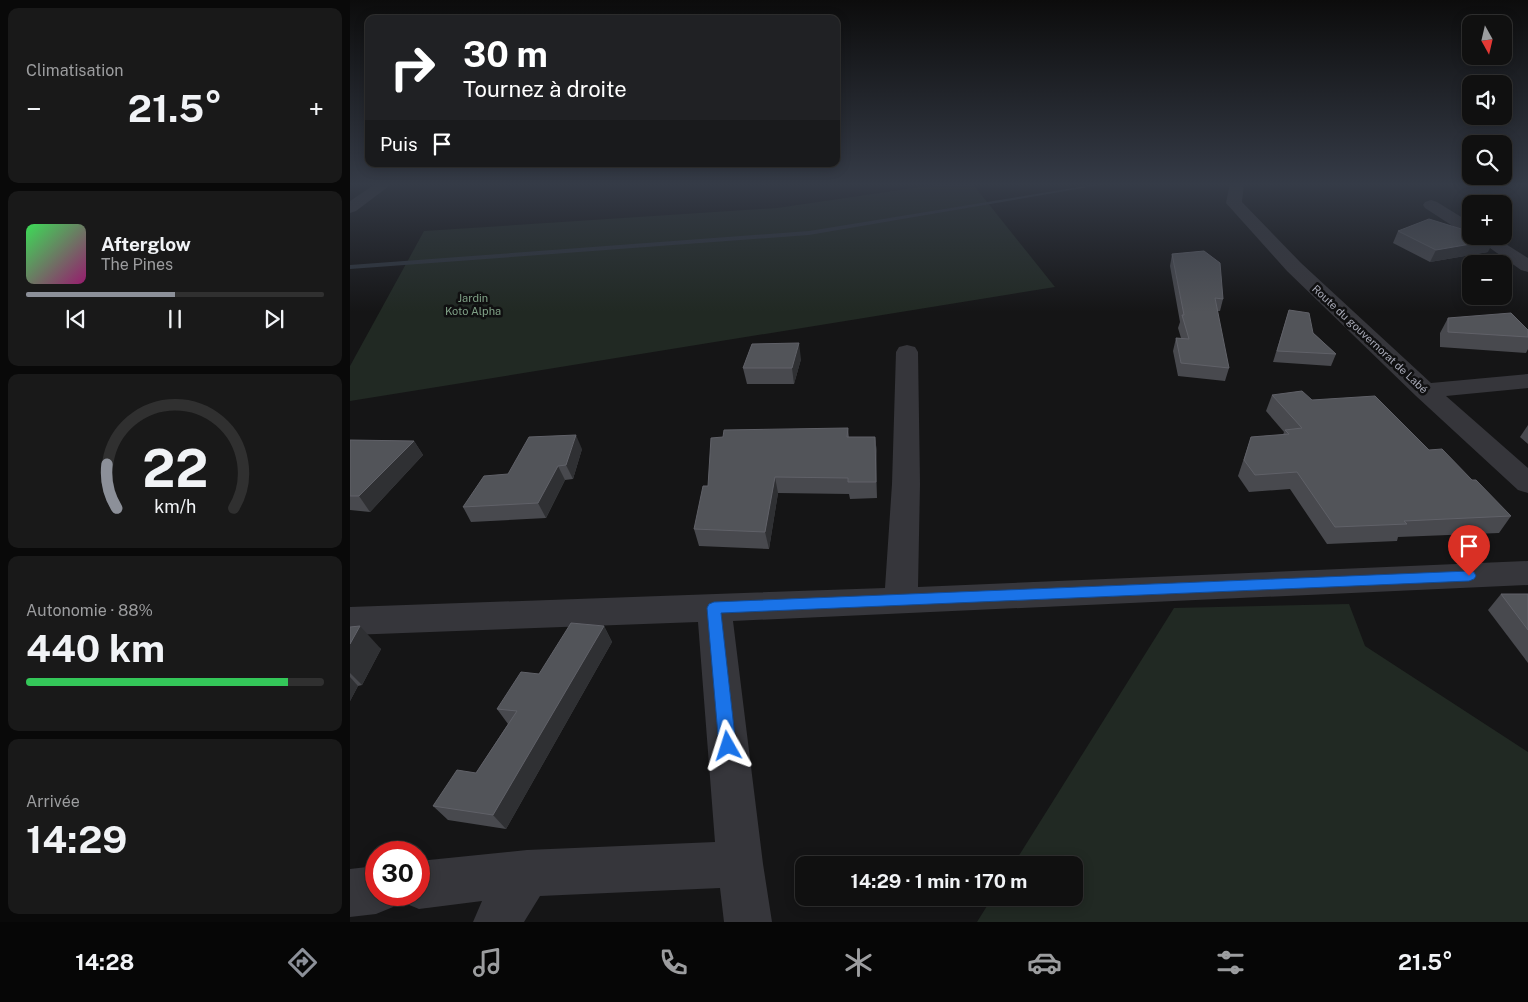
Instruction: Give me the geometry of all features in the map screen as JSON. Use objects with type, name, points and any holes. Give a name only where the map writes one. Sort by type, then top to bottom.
[{"type":"street","name":"Route du gouvernorat de Labé","points":[[1256,226],[1294,268],[1425,391],[1528,482]]},
{"type":"street","points":[[1495,245],[1528,266]]},
{"type":"street","points":[[901,601],[906,484],[907,352]]},
{"type":"street","points":[[1425,391],[1528,381]]},
{"type":"street","points":[[350,621],[901,601],[1528,573]]},
{"type":"street","points":[[714,608],[740,864],[748,922]]},
{"type":"street","points":[[430,884],[527,873],[740,864]]},
{"type":"street","points":[[497,922],[527,873]]},
{"type":"street","points":[[350,893],[365,891]]},
{"type":"green space","name":"Jardin Koto Alpha","points":[[500,226],[1006,226],[1055,287],[350,401],[350,366],[424,231]]},
{"type":"green space","points":[[1349,604],[1365,646],[1528,752],[1528,922],[977,922],[987,906],[1083,906],[1083,856],[1019,856],[1174,608]]},
{"type":"building","points":[[1411,226],[1452,226],[1462,229],[1462,245],[1465,245],[1436,250],[1398,231]]},
{"type":"building","points":[[1204,251],[1220,263],[1223,299],[1215,298],[1229,368],[1181,363],[1176,338],[1189,339],[1182,315],[1184,315],[1172,254]]},
{"type":"building","points":[[1289,310],[1309,313],[1313,333],[1336,354],[1277,351]]},
{"type":"building","points":[[1511,313],[1528,330],[1528,337],[1448,332],[1448,318]]},
{"type":"building","points":[[799,343],[792,368],[743,368],[752,344]]},
{"type":"building","points":[[1302,391],[1312,400],[1375,396],[1429,450],[1442,449],[1511,516],[1404,521],[1407,524],[1335,527],[1297,472],[1255,475],[1244,460],[1251,437],[1289,434],[1285,430],[1302,428],[1272,395]]},
{"type":"building","points":[[848,428],[847,437],[875,437],[876,482],[848,482],[848,478],[775,477],[765,532],[694,529],[703,486],[708,486],[711,438],[723,437],[724,430]]},
{"type":"building","points":[[576,435],[566,465],[558,466],[538,503],[463,507],[484,476],[508,474],[529,437]]},
{"type":"building","points":[[350,440],[414,441],[359,496],[350,496]]},
{"type":"building","points":[[1501,594],[1528,594],[1528,630]]},
{"type":"building","points":[[571,623],[604,626],[493,815],[433,806],[457,770],[476,773],[517,711],[497,709],[521,672],[539,674]]},
{"type":"building","points":[[360,626],[350,644],[350,627]]},
{"type":"waterway","points":[[350,267],[809,233],[851,226]]},
{"type":"route","points":[[728,746],[714,608],[1469,576]]}]
